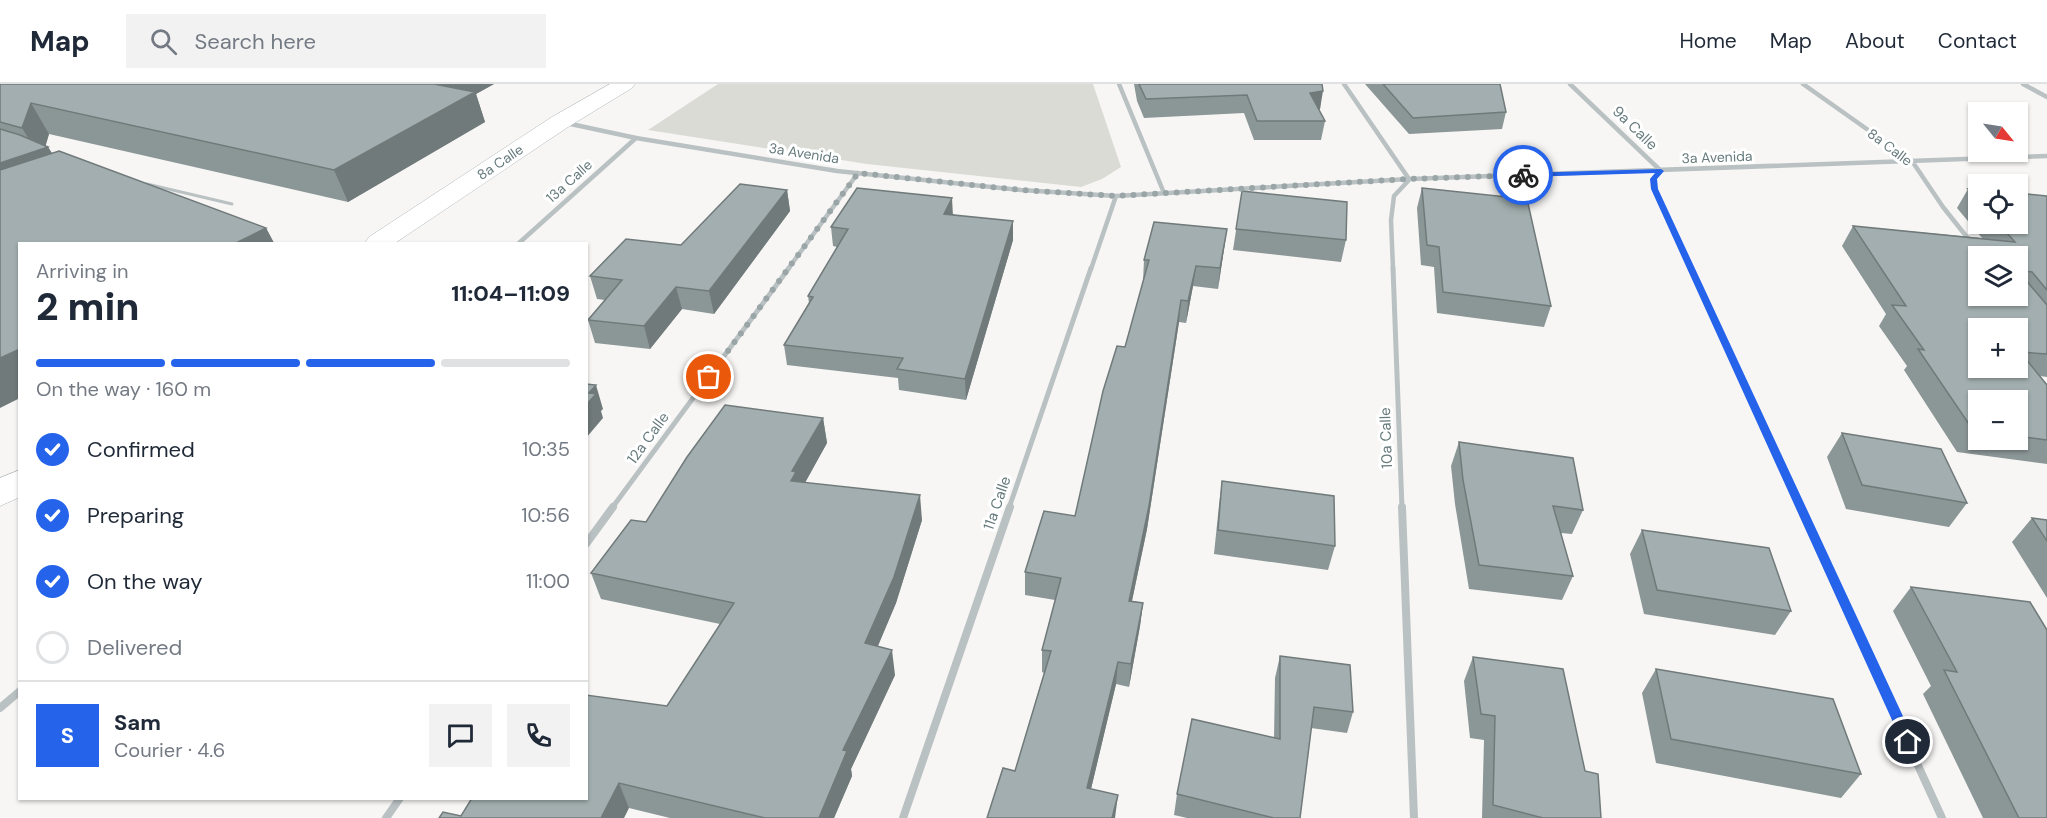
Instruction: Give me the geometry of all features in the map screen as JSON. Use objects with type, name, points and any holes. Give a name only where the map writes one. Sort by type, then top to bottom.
[{"type":"street","name":"8a Calle","points":[[380,242],[560,122],[625,84]]},
{"type":"street","points":[[1119,84],[1164,193]]},
{"type":"street","points":[[1344,84],[1409,179]]},
{"type":"street","name":"9a Calle","points":[[1570,84],[1661,171],[1653,179],[1654,189],[1941,818]]},
{"type":"street","name":"8a Calle","points":[[1803,84],[1912,161],[1943,207],[1974,246]]},
{"type":"street","points":[[2023,84],[2047,97]]},
{"type":"street","name":"3a Avenida","points":[[560,122],[636,138],[858,173],[1021,190],[1116,196],[1409,179],[2047,156]]},
{"type":"street","name":"13a Calle","points":[[520,242],[636,138]]},
{"type":"street","name":"12a Calle","points":[[588,541],[858,173]]},
{"type":"street","name":"10a Calle","points":[[1409,179],[1394,196],[1391,220],[1414,818]]},
{"type":"street","name":"11a Calle","points":[[903,818],[1116,196]]},
{"type":"street","points":[[0,494],[18,482]]},
{"type":"street","points":[[0,708],[18,693]]},
{"type":"street","points":[[386,818],[399,800]]},
{"type":"lane","points":[[144,184],[232,204]]},
{"type":"shaded area","points":[[718,84],[1093,84],[1121,167],[1102,179],[1081,187],[867,164],[648,130]]},
{"type":"building","points":[[0,84],[434,84],[475,92],[334,170],[31,103],[22,128],[0,122]]},
{"type":"building","points":[[1139,84],[1322,84],[1323,91],[1310,93],[1325,121],[1257,121],[1247,95],[1146,99]]},
{"type":"building","points":[[1383,84],[1500,84],[1506,112],[1413,118]]},
{"type":"building","points":[[0,129],[20,135],[48,147],[0,163]]},
{"type":"building","points":[[59,151],[266,228],[238,242],[18,242],[18,350],[0,358],[0,170]]},
{"type":"building","points":[[740,184],[787,190],[709,291],[676,287],[644,326],[588,320],[622,280],[590,276],[626,239],[681,245]]},
{"type":"building","points":[[857,188],[952,198],[944,214],[1013,221],[965,379],[897,369],[903,358],[784,345],[813,297],[808,296],[848,229],[831,227]]},
{"type":"building","points":[[1422,188],[1527,199],[1551,306],[1443,292],[1439,247],[1427,245]]},
{"type":"building","points":[[1242,191],[1347,202],[1346,240],[1236,229]]},
{"type":"building","points":[[2028,194],[2047,196],[2047,290],[2032,272],[2028,271],[2028,246],[1968,246],[1968,306],[2028,306],[2028,283],[2047,305],[2047,354],[2028,353],[2028,318],[1968,318],[1968,378],[2028,378],[2028,362],[2047,385],[2047,440],[2028,437],[2028,390],[1968,390],[1968,423],[1918,349],[1924,350],[1892,305],[1906,306],[1853,226],[2015,242],[2008,234],[2028,234]]},
{"type":"building","points":[[1154,222],[1227,229],[1220,268],[1196,266],[1188,301],[1181,300],[1149,506],[1129,601],[1143,603],[1131,664],[1118,662],[1087,788],[1118,795],[1112,818],[987,818],[1003,768],[1015,771],[1051,651],[1042,650],[1061,578],[1025,572],[1044,511],[1075,516],[1103,391],[1117,346],[1125,347],[1149,260],[1144,260]]},
{"type":"building","points":[[588,384],[596,385],[589,393],[596,394],[588,403]]},
{"type":"building","points":[[725,405],[823,418],[792,471],[796,472],[791,481],[920,495],[894,577],[865,643],[892,650],[843,750],[847,751],[819,818],[765,818],[619,783],[601,818],[439,818],[443,812],[461,816],[471,800],[588,800],[588,695],[667,706],[734,603],[591,573],[631,520],[646,522],[687,457]]},
{"type":"building","points":[[1842,433],[1941,449],[1967,503],[1862,485]]},
{"type":"building","points":[[1459,442],[1573,458],[1583,510],[1553,506],[1573,576],[1479,565],[1463,480]]},
{"type":"building","points":[[1222,481],[1334,496],[1335,546],[1218,530]]},
{"type":"building","points":[[2032,518],[2047,520],[2047,541]]},
{"type":"building","points":[[1642,530],[1769,548],[1791,611],[1657,590]]},
{"type":"building","points":[[1911,587],[2030,602],[2047,630],[2047,818],[2019,818],[1944,670],[1957,672]]},
{"type":"building","points":[[1280,656],[1350,665],[1353,712],[1314,707],[1300,818],[1274,818],[1177,794],[1192,719],[1280,739]]},
{"type":"building","points":[[1473,657],[1563,669],[1585,771],[1598,774],[1601,818],[1543,818],[1493,805],[1495,716],[1481,714]]},
{"type":"building","points":[[1656,669],[1833,699],[1861,774],[1671,739]]},
{"type":"way so far","points":[[709,377],[858,173],[1021,190],[1116,196],[1409,179],[1523,175]]},
{"type":"route","points":[[1523,175],[1661,171],[1653,179],[1654,189],[1908,742]]}]
